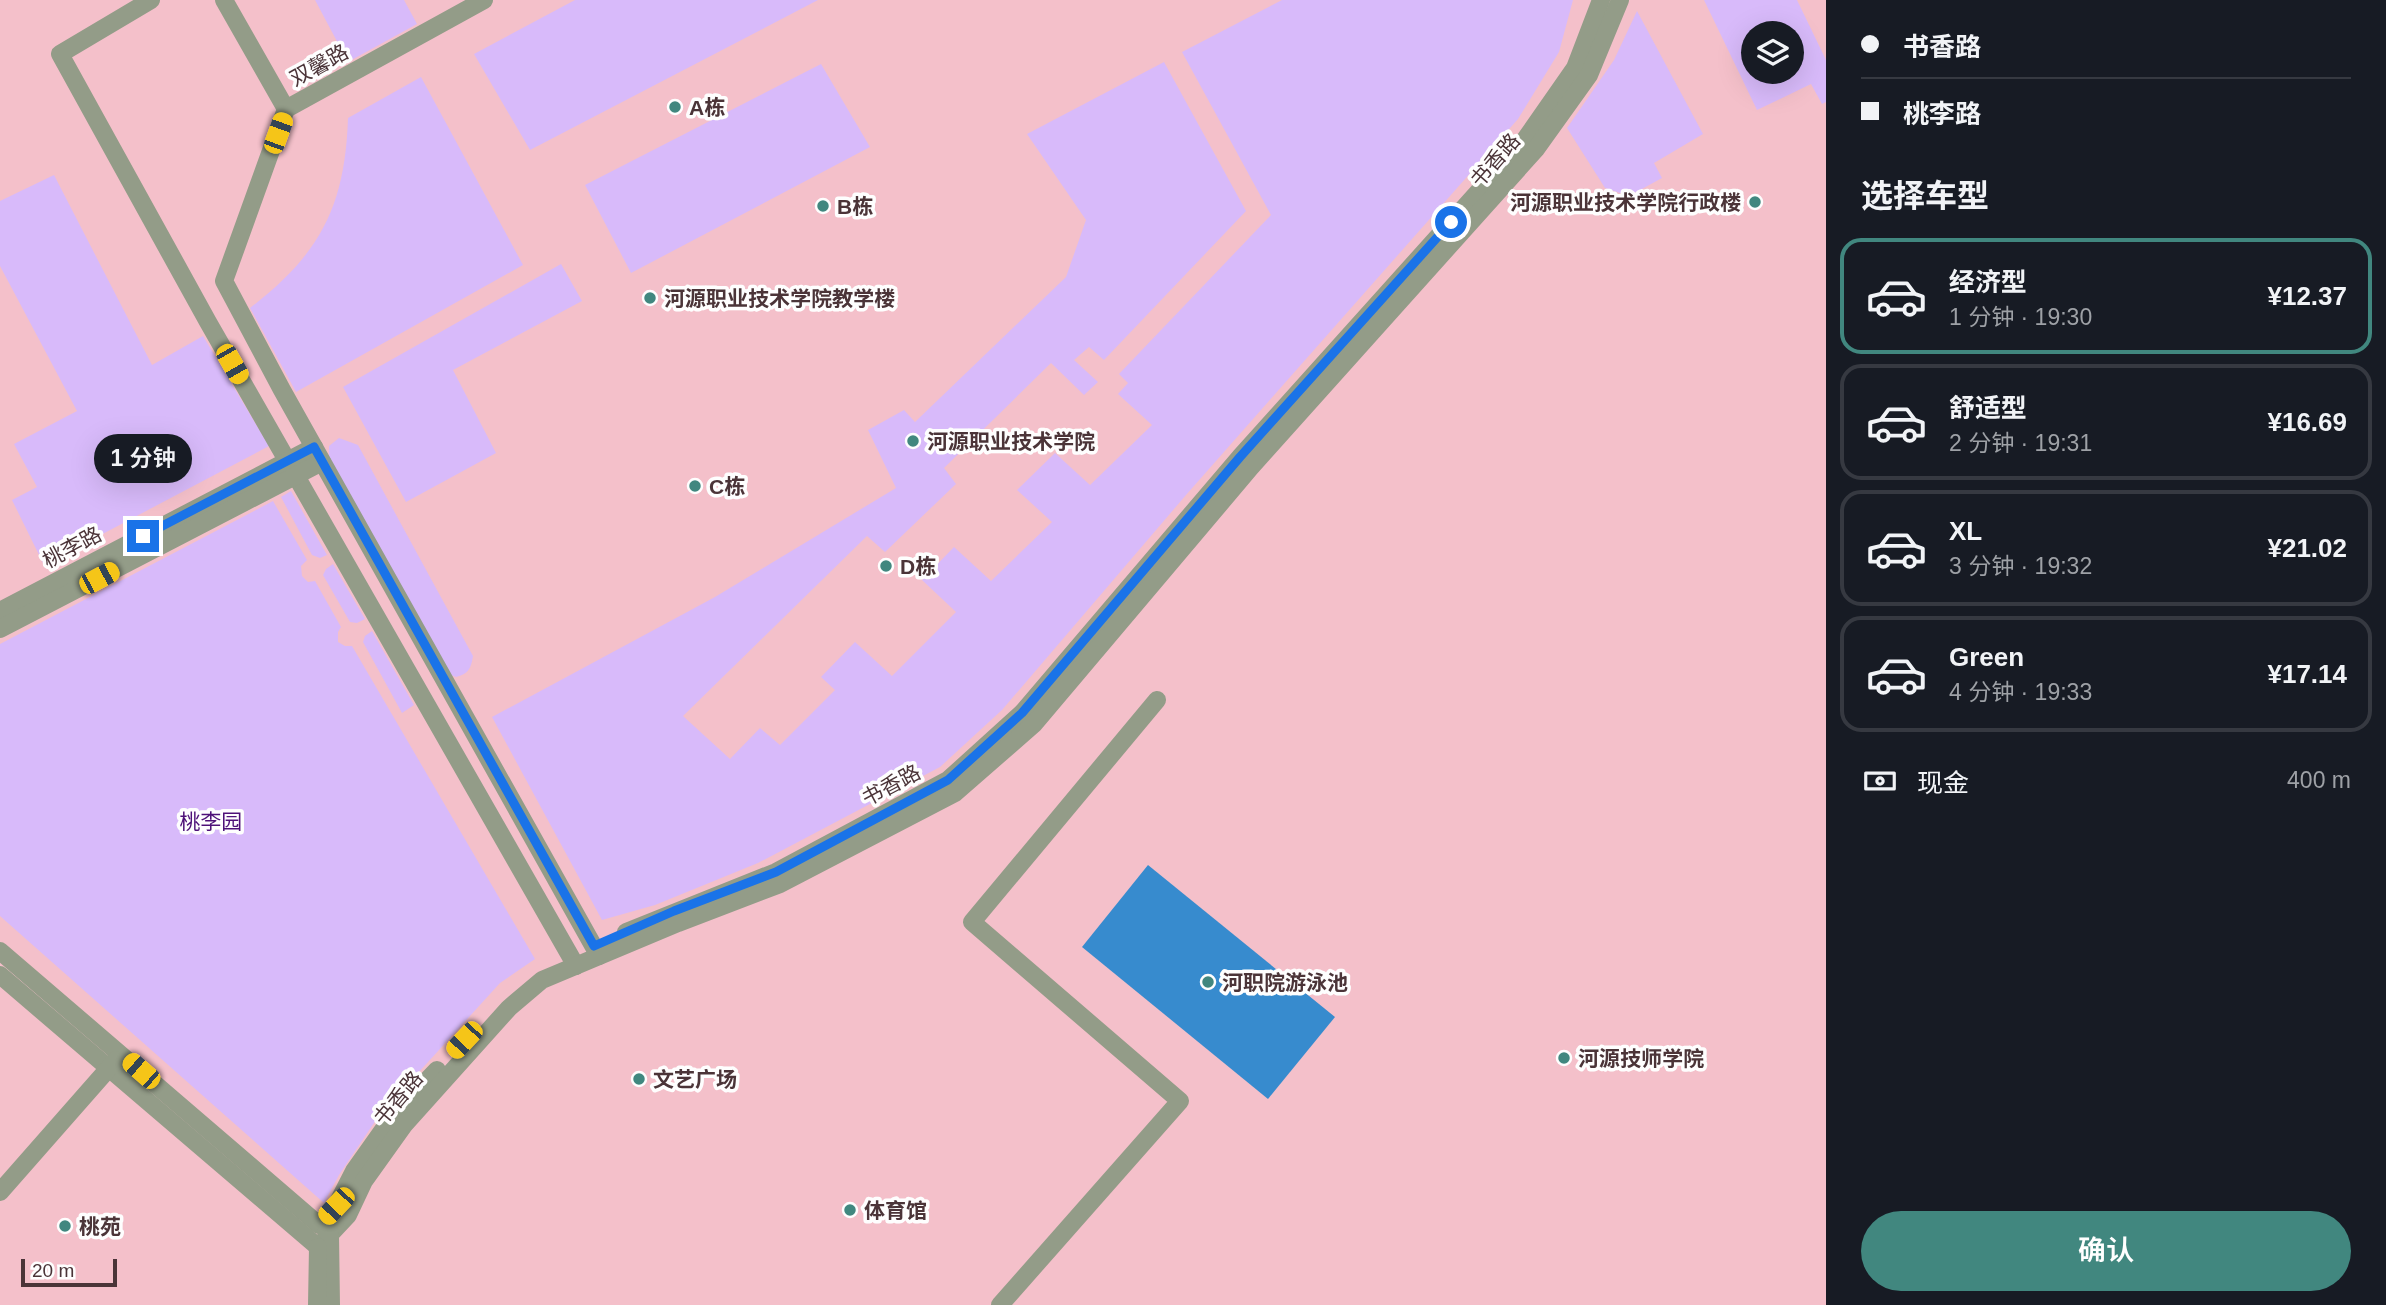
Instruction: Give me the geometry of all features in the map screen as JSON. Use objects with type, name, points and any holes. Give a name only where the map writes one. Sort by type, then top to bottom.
[{"type":"street","points":[[151,0],[60,54],[291,468],[573,961]]},
{"type":"street","name":"双馨路","points":[[224,0],[286,109],[484,0]]},
{"type":"street","name":"书香路","points":[[596,951],[674,911],[776,872],[948,780],[1022,713],[1240,457],[1524,141],[1575,68],[1601,0]]},
{"type":"street","name":"书香路","points":[[318,1236],[354,1171],[393,1116],[501,1000],[537,971],[573,961],[780,884],[955,793],[1034,724],[1251,467],[1536,149],[1589,75],[1620,0]]},
{"type":"street","points":[[286,109],[224,281],[596,951]]},
{"type":"street","name":"桃李路","points":[[0,611],[318,454]]},
{"type":"street","name":"桃李路","points":[[0,629],[291,468]]},
{"type":"street","points":[[1000,1305],[1180,1101],[972,922],[1157,700]]},
{"type":"street","points":[[0,951],[118,1050],[318,1236],[331,1305]]},
{"type":"street","points":[[0,975],[105,1065],[318,1236]]},
{"type":"street","points":[[0,1192],[118,1050]]},
{"type":"street","points":[[0,1176],[105,1065]]},
{"type":"street","points":[[317,1305],[318,1236]]},
{"type":"shaded area","name":"河源职业技术学院","points":[[0,0],[1826,0],[1826,1305],[0,1305]]},
{"type":"green space","points":[[315,0],[404,0],[417,24],[348,62]]},
{"type":"green space","points":[[575,0],[818,0],[530,150],[474,54]]},
{"type":"green space","points":[[1282,0],[1573,0],[1559,52],[1518,119],[1186,495],[1002,710],[940,767],[758,863],[655,905],[602,920],[492,717],[715,597],[896,488],[868,430],[904,410],[915,422],[1066,277],[1086,220],[1027,134],[1164,62],[1246,211],[1104,360],[1089,347],[1074,360],[1098,382],[1084,395],[1051,363],[944,468],[956,484],[885,552],[867,536],[683,716],[730,759],[760,728],[780,745],[835,690],[821,677],[855,642],[892,676],[956,612],[922,580],[954,547],[991,581],[1052,522],[1017,490],[1055,453],[1090,485],[1152,425],[1118,394],[1128,383],[1119,374],[1271,215],[1182,52]]},
{"type":"green space","points":[[1704,0],[1797,0],[1826,60],[1826,102],[1822,104],[1811,84],[1757,110],[1744,84],[1804,84],[1804,21],[1741,21],[1741,77]]},
{"type":"green space","points":[[1637,11],[1703,134],[1654,163],[1662,178],[1629,196],[1605,188],[1567,128],[1614,60]]},
{"type":"green space","points":[[821,64],[870,147],[631,273],[585,185]]},
{"type":"green space","points":[[421,77],[523,265],[296,392],[250,308],[294,268],[311,248],[324,226],[341,178],[348,118]]},
{"type":"green space","points":[[54,175],[152,365],[203,336],[269,446],[44,565],[12,500],[37,487],[14,444],[77,411],[0,266],[0,201]]},
{"type":"green space","points":[[561,264],[582,301],[453,370],[496,453],[406,502],[343,387]]},
{"type":"green space","points":[[339,438],[358,445],[473,656],[470,668],[463,674],[456,677],[446,673],[329,467],[329,446]]},
{"type":"green space","points":[[291,491],[327,555],[320,558],[312,555],[281,497]]},
{"type":"green space","name":"桃李园","points":[[273,501],[307,560],[301,566],[302,576],[308,582],[315,581],[341,627],[338,642],[352,646],[535,959],[500,983],[378,1117],[339,1175],[324,1203],[0,916],[0,644]]},
{"type":"green space","points":[[333,564],[365,619],[357,623],[350,622],[323,575]]},
{"type":"green space","points":[[372,631],[414,705],[402,713],[363,642],[365,636]]},
{"type":"water","name":"河职院游泳池","points":[[1148,865],[1335,1017],[1268,1099],[1082,947]]},
{"type":"place","name":"A栋","points":[[675,107]]},
{"type":"place","name":"河源职业技术学院行政楼","points":[[1755,202]]},
{"type":"place","name":"B栋","points":[[823,206]]},
{"type":"place","name":"河源职业技术学院教学楼","points":[[650,298]]},
{"type":"place","name":"河源职业技术学院","points":[[913,441]]},
{"type":"place","name":"C栋","points":[[695,486]]},
{"type":"place","name":"D栋","points":[[886,566]]},
{"type":"place","name":"河职院游泳池","points":[[1208,982]]},
{"type":"place","name":"河源技师学院","points":[[1564,1058]]},
{"type":"place","name":"文艺广场","points":[[639,1079]]},
{"type":"place","name":"体育馆","points":[[850,1210]]},
{"type":"place","name":"桃苑","points":[[65,1226]]},
{"type":"route","points":[[143,536],[314,447],[594,946],[674,911],[776,872],[948,780],[1022,713],[1240,457],[1451,222]]}]
